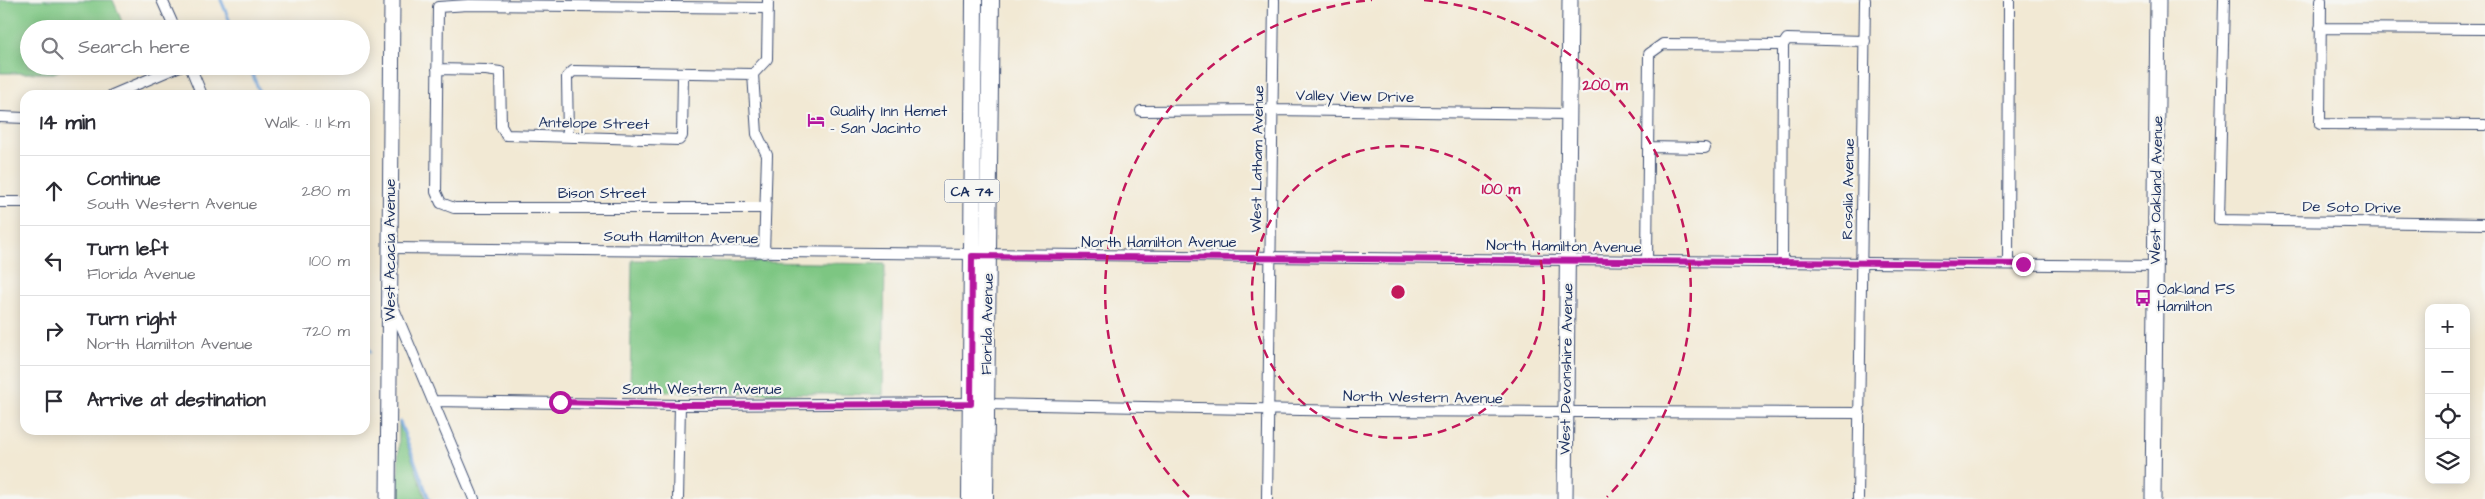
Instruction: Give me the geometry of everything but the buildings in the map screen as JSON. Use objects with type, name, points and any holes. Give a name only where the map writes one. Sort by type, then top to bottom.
[{"type":"main road","name":"Florida Avenue","points":[[974,0],[980,256]]},
{"type":"main road","name":"Florida Avenue","points":[[970,499],[978,404],[980,256],[991,0]]},
{"type":"main road","name":"Florida Avenue","points":[[978,404],[985,499]]},
{"type":"street","points":[[162,0],[171,20]]},
{"type":"street","name":"West Acacia Avenue","points":[[388,499],[392,0]]},
{"type":"street","name":"West Latham Avenue","points":[[1268,499],[1274,0]]},
{"type":"street","name":"West Devonshire Avenue","points":[[1565,499],[1570,0]]},
{"type":"street","name":"Rosalia Avenue","points":[[1858,499],[1865,0]]},
{"type":"street","points":[[2008,264],[2009,0]]},
{"type":"street","name":"West Oakland Avenue","points":[[2153,499],[2158,0]]},
{"type":"street","name":"De Soto Drive","points":[[2224,0],[2219,220],[2485,224]]},
{"type":"street","points":[[2320,0],[2320,124],[2485,125]]},
{"type":"street","points":[[437,69],[438,7],[768,4],[767,60],[753,74],[573,71],[568,77],[568,137]]},
{"type":"street","points":[[2320,28],[2485,29]]},
{"type":"street","points":[[1782,262],[1783,45],[1787,39],[1865,40]]},
{"type":"street","points":[[1647,261],[1649,54],[1663,44],[1783,45]]},
{"type":"street","name":"Antelope Street","points":[[437,69],[500,72],[500,126],[506,136],[679,140],[682,136],[684,74]]},
{"type":"street","name":"Bison Street","points":[[437,69],[436,192],[441,203],[454,208],[764,208]]},
{"type":"street","points":[[753,74],[757,134],[767,155],[764,253]]},
{"type":"street","points":[[124,90],[159,75]]},
{"type":"street","points":[[194,75],[200,90]]},
{"type":"street","name":"Valley View Drive","points":[[1141,112],[1272,110],[1569,114]]},
{"type":"street","points":[[0,117],[20,118]]},
{"type":"street","points":[[1648,147],[1705,148]]},
{"type":"street","points":[[0,202],[20,202]]},
{"type":"street","name":"South Hamilton Avenue","points":[[390,248],[980,256]]},
{"type":"street","name":"North Hamilton Avenue","points":[[980,256],[2156,266]]},
{"type":"street","points":[[389,298],[474,499]]},
{"type":"street","name":"South Western Avenue","points":[[433,401],[680,405],[978,404]]},
{"type":"street","name":"North Western Avenue","points":[[978,404],[1269,410],[1860,413]]},
{"type":"street","points":[[678,499],[680,405]]},
{"type":"green space","points":[[0,0],[113,0],[121,20],[20,20],[20,73],[0,73]]},
{"type":"green space","points":[[632,260],[885,264],[883,395],[630,391]]},
{"type":"green space","points":[[399,422],[426,499],[398,499]]},
{"type":"waterway","points":[[221,0],[229,20]]},
{"type":"waterway","points":[[253,75],[259,90]]},
{"type":"waterway","points":[[400,422],[429,499]]},
{"type":"place","name":"Quality Inn Hemet - San Jacinto","points":[[816,120]]},
{"type":"place","name":"Oakland FS Hamilton","points":[[2143,298]]},
{"type":"route","points":[[560,402],[680,405],[971,404],[972,256],[2023,264]]}]
